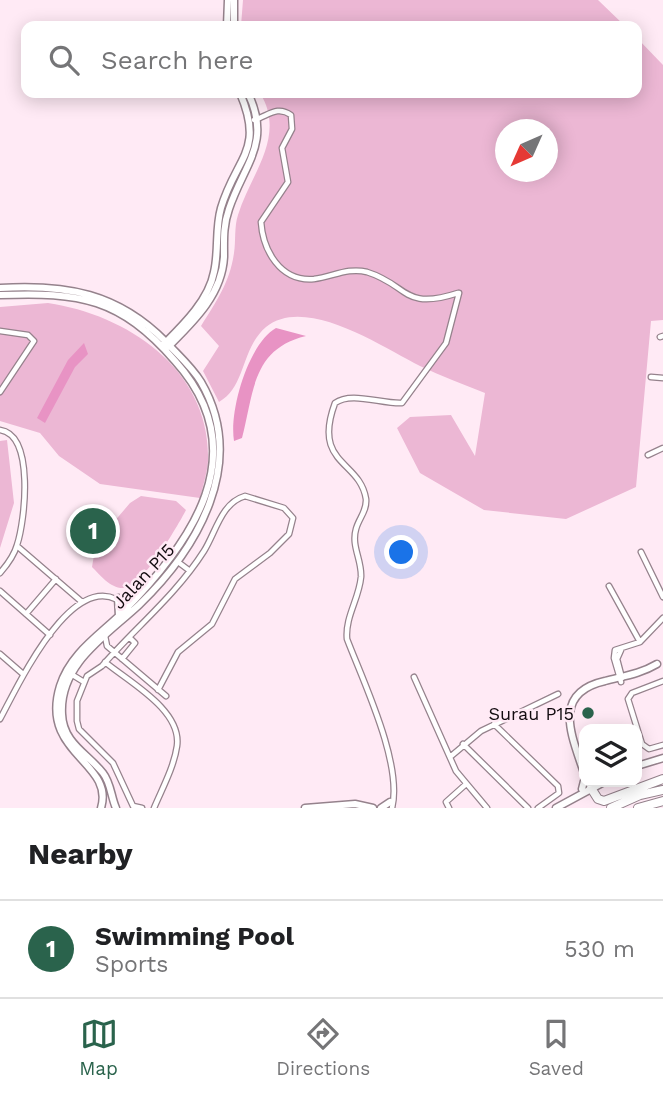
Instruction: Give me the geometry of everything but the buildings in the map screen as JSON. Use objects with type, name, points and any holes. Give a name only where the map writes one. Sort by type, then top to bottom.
[{"type":"main road","points":[[642,787],[663,779]]},
{"type":"main road","points":[[590,787],[598,799],[604,801],[642,787]]},
{"type":"main road","points":[[611,808],[640,795],[663,790]]},
{"type":"main road","points":[[638,808],[663,801]]},
{"type":"street","points":[[227,21],[228,0]]},
{"type":"street","points":[[234,0],[234,21]]},
{"type":"street","points":[[178,355],[175,337],[200,303],[214,273],[221,207],[250,144],[250,121],[242,98]]},
{"type":"street","points":[[166,346],[206,307],[216,285],[224,258],[225,223],[250,167],[259,132],[258,119],[250,98]]},
{"type":"street","points":[[250,121],[275,110],[286,111],[293,122],[282,148],[288,183],[264,213],[261,222],[268,253],[280,268],[299,278],[313,279],[351,270],[365,271],[413,298],[443,298],[459,293],[446,343],[402,402],[378,403],[350,396],[335,403],[330,426],[332,449],[365,495],[366,505],[354,543],[361,579],[346,628],[347,639],[372,701],[386,747],[394,789],[392,805],[381,808]]},
{"type":"street","points":[[0,288],[40,285],[96,299],[130,313],[160,335],[166,346]]},
{"type":"street","points":[[0,295],[50,293],[96,299],[125,315],[166,346]]},
{"type":"street","points":[[0,331],[28,335],[34,341],[0,391]]},
{"type":"street","points":[[160,335],[175,337]]},
{"type":"street","name":"Jalan P15","points":[[116,808],[106,778],[71,741],[63,725],[62,701],[72,672],[178,562],[194,538],[220,465],[216,421],[200,380],[178,355],[166,346]]},
{"type":"street","name":"Jalan P15","points":[[101,808],[103,798],[100,782],[65,742],[57,724],[56,706],[60,686],[71,664],[119,616],[129,610],[181,546],[209,498],[214,446],[209,415],[193,383],[166,346]]},
{"type":"street","points":[[651,377],[663,378]]},
{"type":"street","points":[[0,430],[11,433],[17,441],[24,473],[24,502],[17,546],[0,573]]},
{"type":"street","points":[[648,455],[663,448]]},
{"type":"street","points":[[142,808],[133,806],[113,763],[79,729],[75,712],[85,680],[105,663],[190,571],[209,542],[226,508],[239,498],[260,500],[284,508],[290,513],[292,525],[289,534],[270,553],[236,579],[212,624],[170,662],[158,690]]},
{"type":"street","points":[[17,546],[82,602]]},
{"type":"street","points":[[641,552],[663,597]]},
{"type":"street","points":[[178,562],[190,571]]},
{"type":"street","points":[[26,614],[56,579]]},
{"type":"street","points":[[609,586],[640,642]]},
{"type":"street","points":[[0,592],[50,635]]},
{"type":"street","points":[[0,719],[23,674],[50,635],[82,602],[99,595],[134,601]]},
{"type":"street","points":[[118,598],[129,610]]},
{"type":"street","points":[[118,598],[119,616]]},
{"type":"street","points":[[621,680],[617,654],[621,649],[640,642],[663,618]]},
{"type":"street","points":[[105,635],[107,646],[166,696]]},
{"type":"street","points":[[122,659],[135,643],[129,637]]},
{"type":"street","points":[[0,654],[23,674]]},
{"type":"street","points":[[606,681],[639,677],[663,659]]},
{"type":"street","points":[[105,663],[170,716],[178,744],[154,808]]},
{"type":"street","points":[[569,714],[575,703],[588,691],[657,664]]},
{"type":"street","points":[[618,669],[630,676]]},
{"type":"street","points":[[579,758],[572,738],[569,707],[578,694],[606,681],[615,675],[618,669]]},
{"type":"street","points":[[72,672],[85,680]]},
{"type":"street","points":[[414,677],[464,785],[487,808]]},
{"type":"street","points":[[662,684],[629,695],[642,744],[649,749],[663,745]]},
{"type":"street","points":[[450,757],[463,744],[494,724],[558,694]]},
{"type":"street","points":[[494,724],[558,786],[559,793],[538,808]]},
{"type":"street","points":[[463,744],[528,808]]},
{"type":"street","points":[[642,764],[663,758]]},
{"type":"street","points":[[449,808],[446,802],[464,785]]},
{"type":"street","points":[[550,808],[587,787]]},
{"type":"street","points":[[556,808],[588,787]]},
{"type":"street","points":[[306,808],[355,804],[373,808]]},
{"type":"shaded area","points":[[243,0],[598,0],[620,21],[241,21]]},
{"type":"shaded area","points":[[642,43],[663,65],[663,320],[651,321],[636,487],[566,519],[484,510],[420,473],[397,428],[410,417],[451,415],[475,456],[485,393],[420,366],[344,327],[322,320],[302,317],[283,319],[266,327],[252,345],[234,387],[219,402],[203,371],[219,346],[201,326],[222,291],[229,273],[238,215],[264,155],[270,125],[262,98],[642,98]]},
{"type":"shaded area","points":[[48,303],[107,320],[135,334],[159,352],[180,374],[196,400],[205,429],[208,461],[200,498],[100,484],[59,456],[40,433],[0,421],[0,307]]},
{"type":"shaded area","points":[[276,328],[306,336],[288,342],[265,362],[253,389],[242,438],[234,441],[235,413],[243,379],[257,348]]},
{"type":"shaded area","points":[[84,343],[88,354],[75,367],[45,423],[37,418],[68,360]]},
{"type":"shaded area","points":[[7,440],[14,503],[0,548],[0,441]]},
{"type":"shaded area","points":[[141,496],[176,501],[186,510],[150,567],[132,585],[119,588],[106,581],[92,567],[96,543],[130,503]]},
{"type":"place","name":"Swimming Pool","points":[[93,531]]},
{"type":"place","name":"Surau P15","points":[[588,713]]}]
